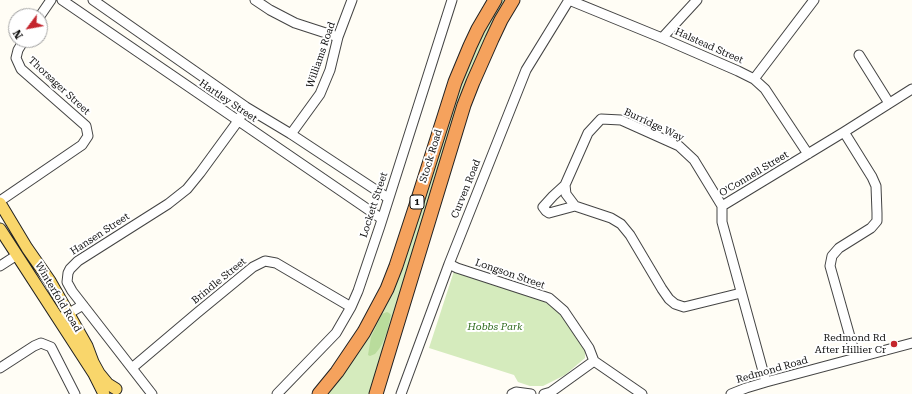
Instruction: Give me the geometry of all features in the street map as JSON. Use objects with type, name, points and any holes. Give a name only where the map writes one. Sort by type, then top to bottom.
[{"type":"highway","name":"Stock Road","points":[[319,394],[352,352],[387,289],[396,266],[455,82],[470,46],[495,0]]},
{"type":"highway","name":"Stock Road","points":[[376,394],[464,105],[492,39],[513,0]]},
{"type":"main road","name":"Winterfold Road","points":[[0,202],[27,248],[50,281],[69,313],[87,346],[99,373],[104,380],[119,392]]},
{"type":"main road","name":"Winterfold Road","points":[[0,228],[94,374],[104,394]]},
{"type":"main road","points":[[104,394],[109,390],[119,392]]},
{"type":"street","name":"Hartley Street","points":[[62,0],[382,219]]},
{"type":"street","name":"Hartley Street","points":[[93,0],[246,107],[291,134],[388,198]]},
{"type":"street","points":[[255,0],[295,24],[338,38]]},
{"type":"street","name":"Williams Road","points":[[291,134],[320,94],[330,70],[338,38],[352,0]]},
{"type":"street","name":"Lockett Street","points":[[277,394],[336,333],[351,307],[358,291],[382,219],[452,0]]},
{"type":"street","name":"Halstead Street","points":[[569,0],[738,70],[754,79],[765,89],[808,154]]},
{"type":"street","name":"Curven Road","points":[[401,394],[449,264],[526,70],[569,0]]},
{"type":"street","points":[[662,38],[697,0]]},
{"type":"street","points":[[754,79],[814,0]]},
{"type":"street","name":"Thorsager Street","points":[[0,202],[82,145],[88,136],[86,126],[21,69],[16,58],[19,48]]},
{"type":"street","points":[[859,55],[889,103]]},
{"type":"street","name":"O'Connell Street","points":[[766,382],[722,222],[722,206],[912,89]]},
{"type":"street","name":"Hansen Street","points":[[152,394],[72,291],[67,282],[68,273],[78,261],[182,194],[195,181],[238,121],[246,107]]},
{"type":"street","name":"Burridge Way","points":[[575,206],[549,213],[543,207],[565,185],[588,133],[601,119],[621,120],[679,146],[694,160],[722,206]]},
{"type":"street","points":[[844,132],[876,186],[877,221],[871,228],[839,248],[832,256],[830,266],[856,358]]},
{"type":"street","points":[[565,185],[566,194],[575,206],[611,218],[621,224],[630,235],[662,289],[669,299],[675,304],[684,307],[741,293]]},
{"type":"street","points":[[0,266],[17,255]]},
{"type":"street","name":"Brindle Street","points":[[132,368],[253,267],[265,261],[276,263],[351,307]]},
{"type":"street","name":"Longson Street","points":[[449,264],[457,268],[549,298],[564,311],[589,348],[594,361]]},
{"type":"street","points":[[58,319],[83,305]]},
{"type":"street","points":[[0,368],[41,343],[51,347],[75,394]]},
{"type":"street","name":"Redmond Road","points":[[731,394],[766,382],[912,343]]},
{"type":"street","points":[[544,394],[550,392],[594,361],[642,394]]},
{"type":"street","points":[[512,394],[516,392],[531,394]]},
{"type":"green space","points":[[500,0],[508,0],[493,25],[370,394],[326,394],[368,336],[466,65]]},
{"type":"green space","name":"Hobbs Park","points":[[454,271],[542,300],[559,312],[570,326],[585,350],[585,358],[565,375],[543,386],[530,386],[518,382],[514,375],[429,348]]},
{"type":"green space","points":[[387,312],[391,315],[387,332],[379,349],[375,354],[370,356],[368,355],[371,337],[382,314]]},
{"type":"place","name":"Redmond Rd After Hillier Cr","points":[[894,344]]}]
